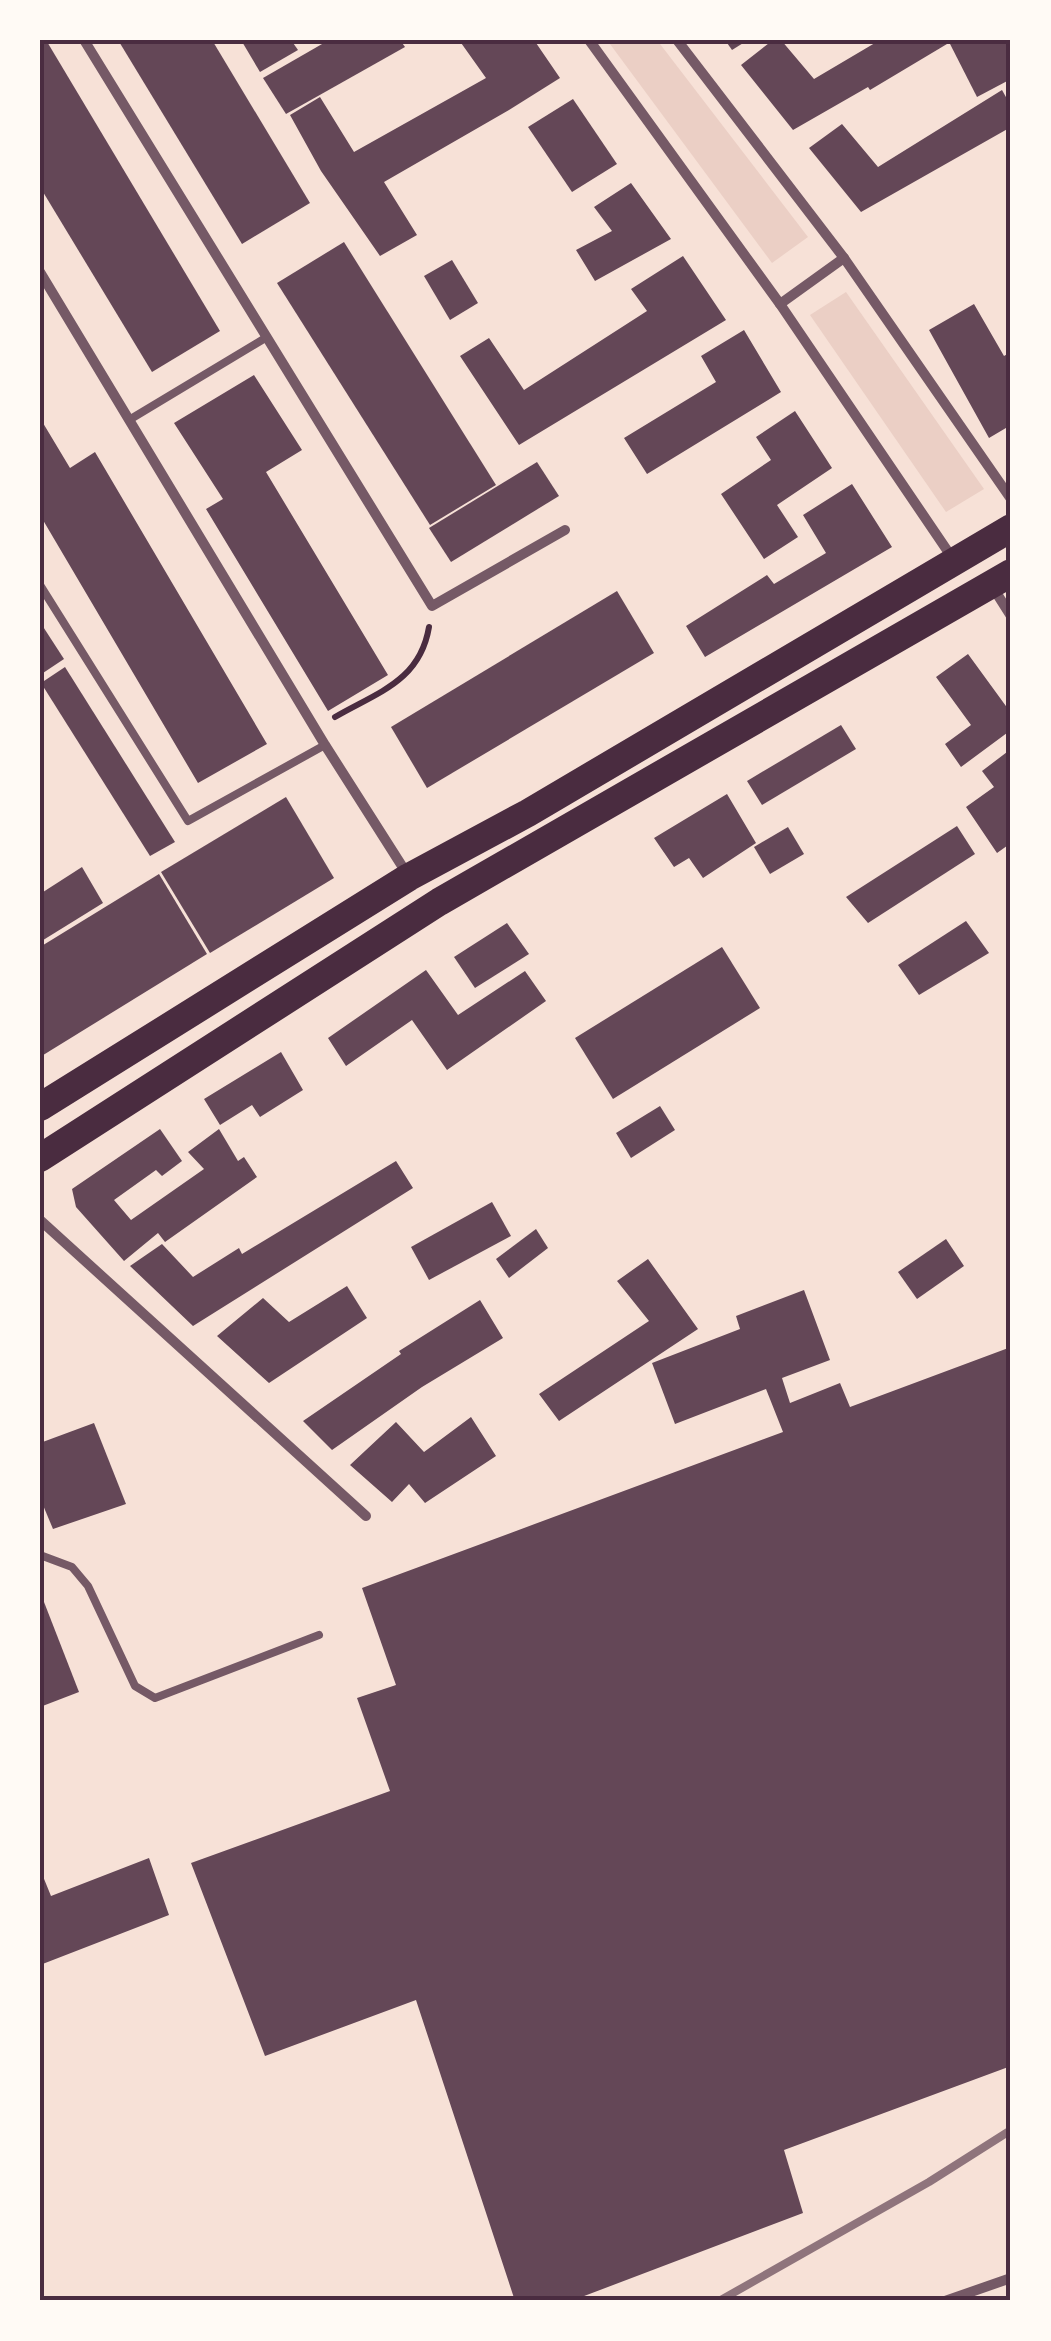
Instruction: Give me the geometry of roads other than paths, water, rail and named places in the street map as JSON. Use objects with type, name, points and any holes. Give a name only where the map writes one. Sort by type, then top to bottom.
[{"type":"highway","points":[[40,1106],[410,876],[528,813],[1011,528]]},
{"type":"highway","points":[[40,1158],[440,902],[1001,579]]},
{"type":"street","points":[[84,40],[432,606],[565,530]]},
{"type":"street","points":[[589,40],[780,304],[955,562]]},
{"type":"street","points":[[677,40],[844,258],[1011,498]]},
{"type":"street","points":[[780,304],[844,258]]},
{"type":"street","points":[[40,272],[316,729],[410,876]]},
{"type":"street","points":[[1001,579],[1011,616]]},
{"type":"street","points":[[40,1220],[366,1516]]},
{"type":"street","points":[[944,2301],[1011,2278]]},
{"type":"lane","points":[[129,420],[267,337]]},
{"type":"lane","points":[[40,586],[188,821],[326,745]]},
{"type":"lane","points":[[40,1556],[72,1567],[88,1586],[135,1686],[155,1698],[319,1634]]},
{"type":"railway","points":[[719,2301],[929,2182],[1011,2130]]}]
